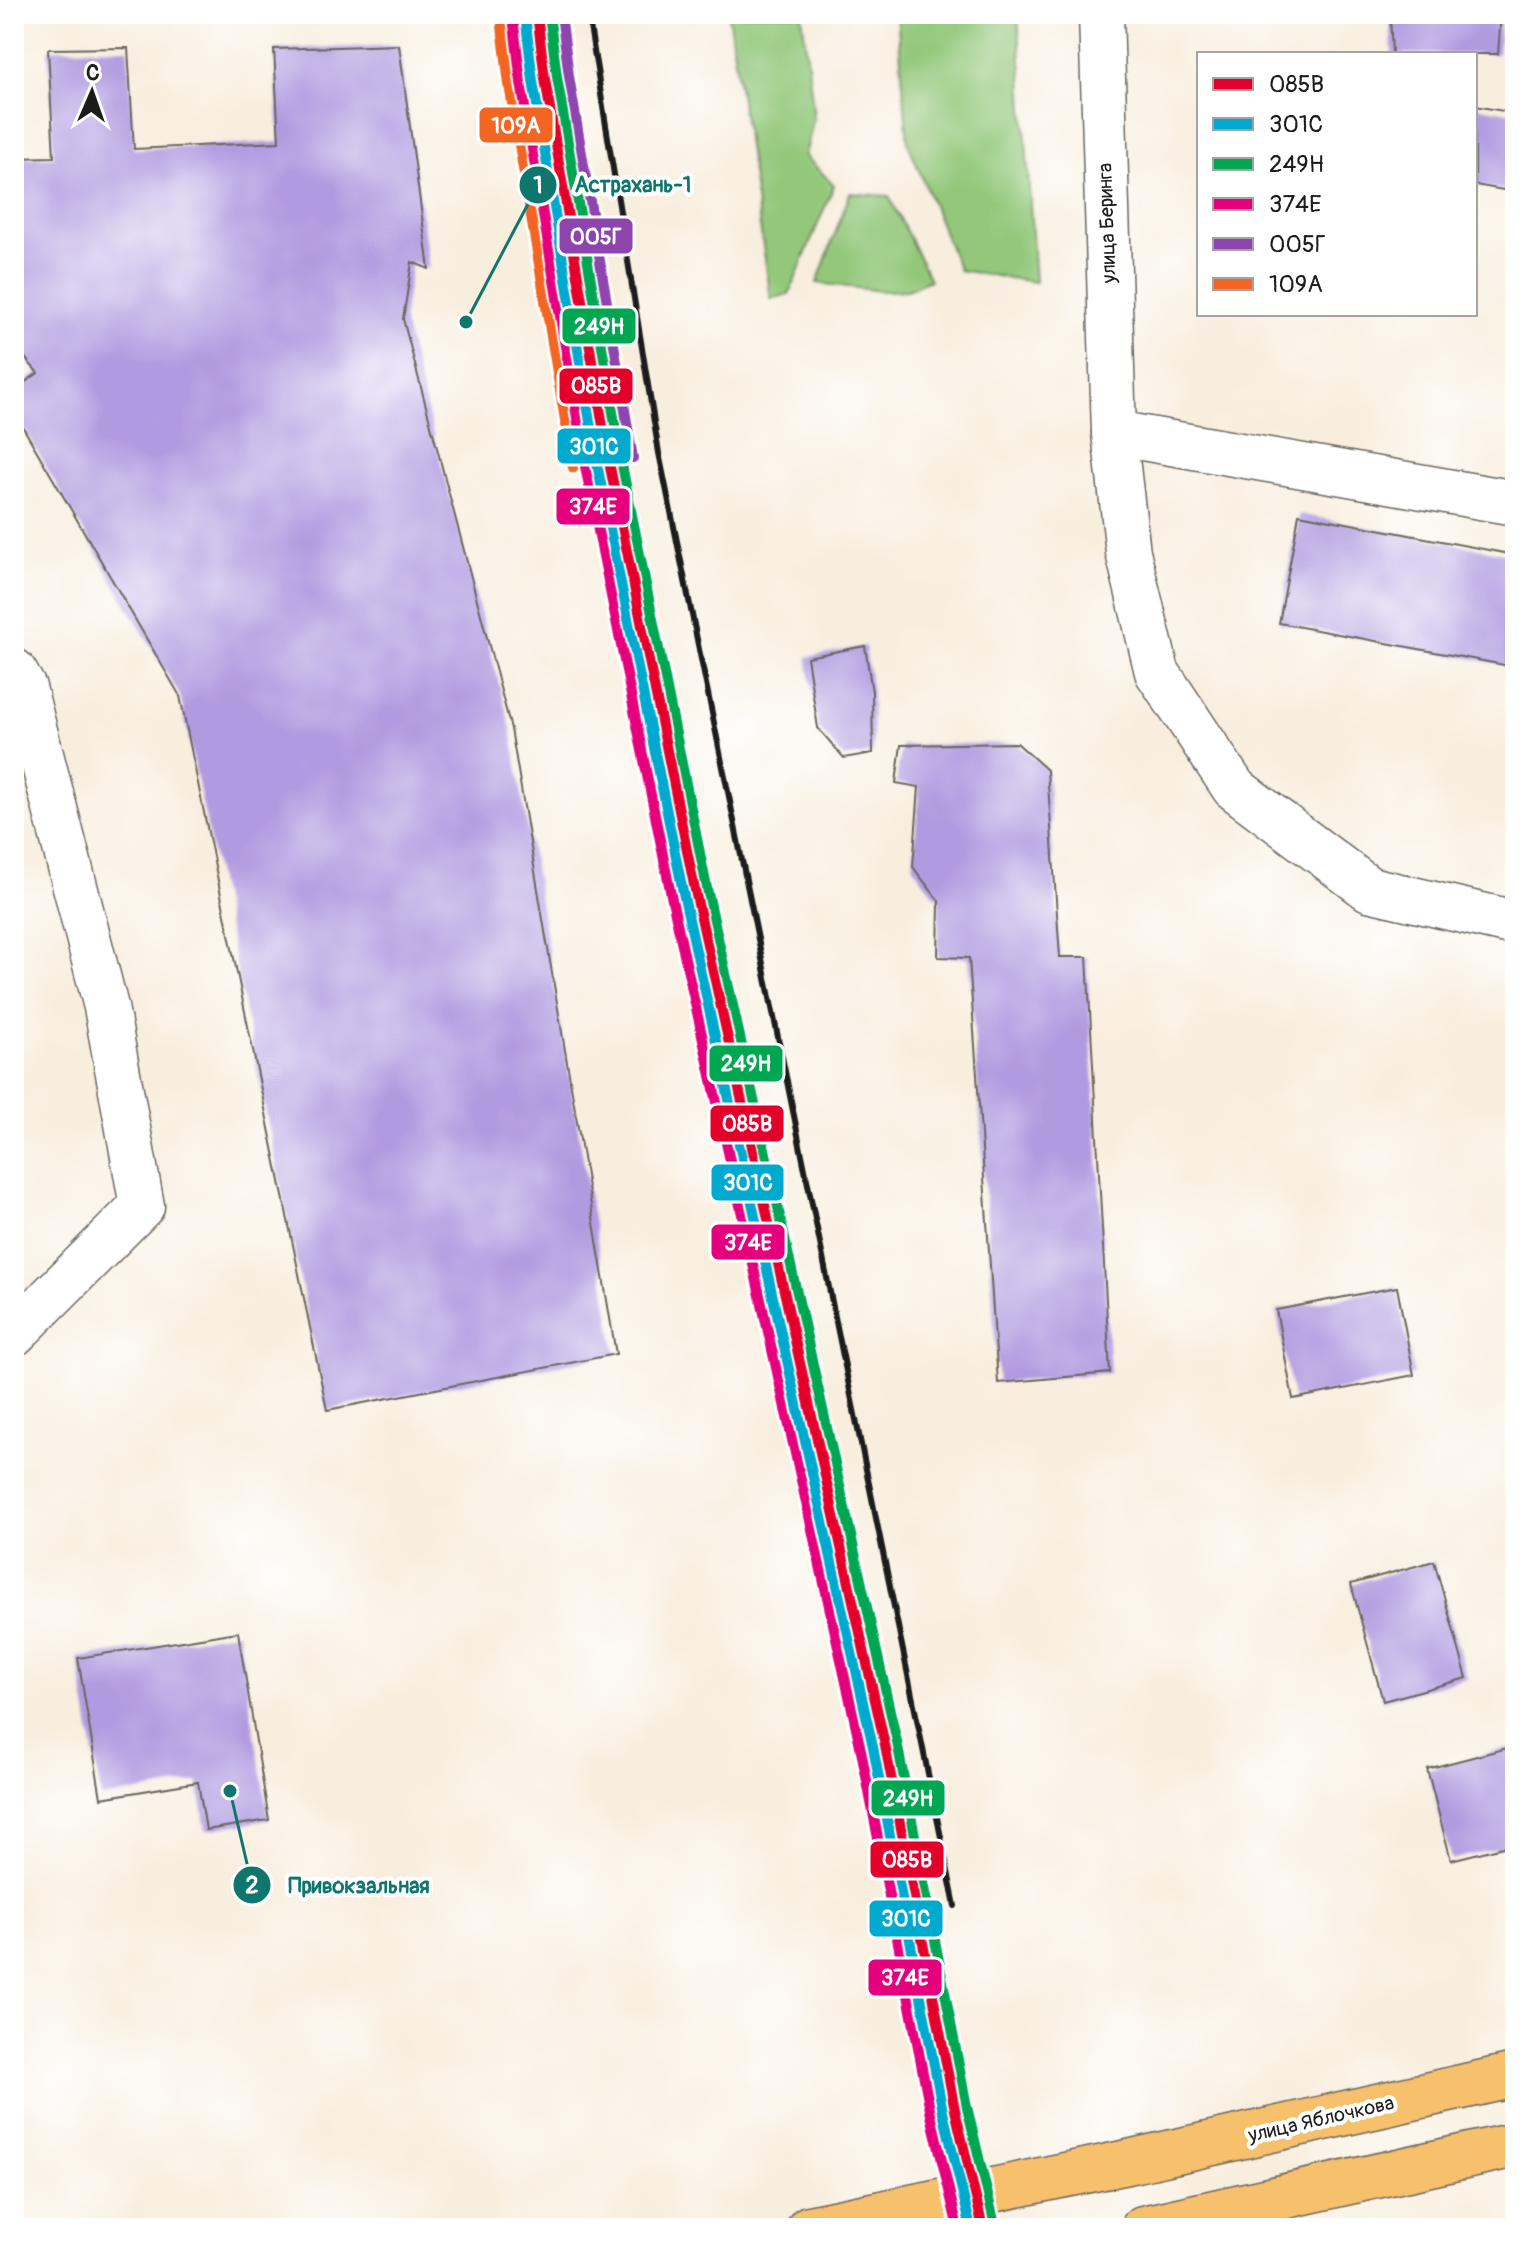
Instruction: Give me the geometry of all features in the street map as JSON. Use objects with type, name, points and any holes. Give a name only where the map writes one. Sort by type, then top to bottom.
[{"type":"main road","name":"улица Яблочкова","points":[[809,2228],[1128,2162],[1515,2075]]},
{"type":"main road","points":[[1145,2228],[1515,2145]]},
{"type":"street","name":"улица Беринга","points":[[1101,14],[1114,433],[1128,552],[1157,672],[1234,788],[1369,889],[1515,923]]},
{"type":"street","points":[[1114,433],[1515,503]]},
{"type":"street","points":[[14,671],[24,688],[106,1007],[142,1206],[14,1334]]},
{"type":"green space","points":[[728,14],[802,14],[814,117],[805,156],[834,185],[789,294],[771,299]]},
{"type":"green space","points":[[897,14],[1018,14],[1035,282],[959,270],[908,143]]},
{"type":"green space","points":[[850,193],[889,196],[930,280],[907,290],[881,291],[817,283]]},
{"type":"building","points":[[1390,14],[1501,14],[1498,54],[1392,52]]},
{"type":"building","points":[[399,45],[429,269],[412,262],[403,319],[511,729],[616,1354],[327,1410],[180,696],[14,412],[14,390],[38,373],[14,345],[14,158],[54,157],[48,49],[128,48],[134,149],[279,142],[274,49]]},
{"type":"building","points":[[1477,106],[1515,113],[1515,192],[1477,185]]},
{"type":"building","points":[[1299,514],[1515,555],[1515,667],[1279,623]]},
{"type":"building","points":[[865,646],[872,692],[873,753],[844,758],[818,728],[807,657]]},
{"type":"building","points":[[1017,743],[1047,770],[1060,957],[1087,957],[1110,1373],[998,1383],[969,958],[938,957],[939,901],[913,867],[919,787],[896,783],[901,745]]},
{"type":"building","points":[[1397,1287],[1414,1375],[1293,1399],[1276,1310]]},
{"type":"building","points":[[1434,1561],[1467,1678],[1383,1701],[1351,1584]]},
{"type":"building","points":[[238,1632],[269,1820],[206,1830],[198,1782],[101,1798],[78,1658]]},
{"type":"building","points":[[1515,1746],[1515,1844],[1451,1860],[1427,1769]]},
{"type":"railway","points":[[588,14],[659,453],[955,1906]]},
{"type":"transit line","name":"085В","points":[[537,14],[545,79],[609,462],[696,895],[885,1745],[955,2110],[983,2228]]},
{"type":"transit line","name":"249Н","points":[[549,14],[621,460],[708,893],[897,1742],[967,2107],[995,2225]]},
{"type":"transit line","name":"005Г","points":[[561,14],[633,458]]},
{"type":"transit line","name":"301С","points":[[525,15],[533,81],[597,464],[684,897],[873,1747],[943,2112],[971,2228]]},
{"type":"transit line","name":"374Е","points":[[513,17],[521,83],[585,466],[672,900],[861,1750],[931,2115],[958,2228]]},
{"type":"transit line","name":"109А","points":[[501,18],[509,85],[573,468]]},
{"type":"place","name":"Астрахань-1","points":[[466,322]]},
{"type":"place","name":"Привокзальная","points":[[230,1791]]}]
